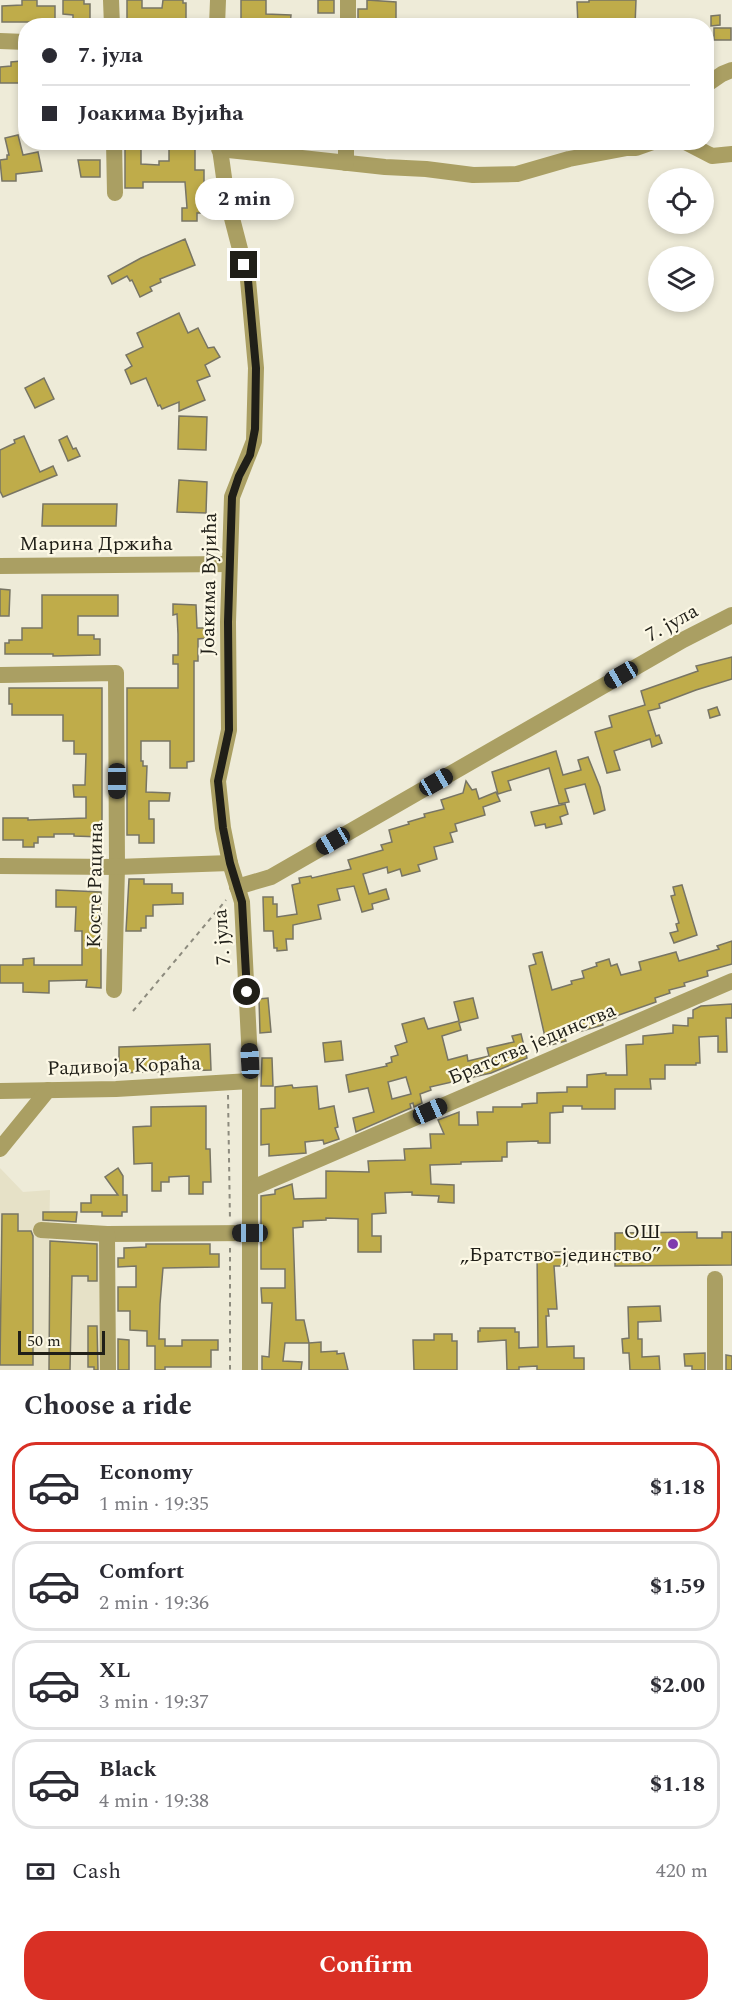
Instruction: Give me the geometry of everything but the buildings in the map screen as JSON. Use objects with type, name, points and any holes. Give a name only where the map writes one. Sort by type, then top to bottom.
[{"type":"street","points":[[111,0],[112,18]]},
{"type":"street","points":[[217,18],[218,0]]},
{"type":"street","points":[[348,0],[348,18]]},
{"type":"street","points":[[0,41],[18,42]]},
{"type":"street","points":[[714,80],[732,70]]},
{"type":"street","points":[[114,150],[115,193]]},
{"type":"street","name":"Јоакима Вујића","points":[[220,150],[231,216],[248,280],[256,368],[254,441],[232,497],[229,564],[229,730],[218,781],[219,809],[237,887]]},
{"type":"street","points":[[249,150],[346,163],[473,175],[517,174],[608,150]]},
{"type":"street","points":[[346,150],[346,163]]},
{"type":"street","points":[[700,150],[712,156],[732,154]]},
{"type":"street","name":"Марина Држића","points":[[0,566],[229,564]]},
{"type":"street","name":"7. јула","points":[[250,1370],[250,1081],[242,902],[237,887],[271,877],[683,640],[732,615]]},
{"type":"street","name":"Косте Рацина","points":[[1,675],[116,673],[117,867],[114,990]]},
{"type":"street","points":[[0,866],[117,867],[230,863]]},
{"type":"street","name":"Братства јединства","points":[[250,1189],[732,981]]},
{"type":"street","name":"Радивоја Кораћа","points":[[0,1090],[116,1089],[250,1081]]},
{"type":"street","points":[[0,1149],[48,1090]]},
{"type":"street","points":[[41,1230],[107,1234],[250,1233]]},
{"type":"street","points":[[107,1234],[108,1370]]},
{"type":"street","points":[[715,1279],[715,1370]]},
{"type":"path","points":[[134,1011],[237,887]]},
{"type":"shaded area","points":[[0,1168],[23,1192],[50,1190],[49,1240],[103,1245],[101,1370],[0,1370]]},
{"type":"place","name":"ОШ „Братство-јединство”","points":[[673,1244]]},
{"type":"route","points":[[244,265],[248,280],[256,368],[255,429],[250,455],[243,466],[232,497],[228,622],[229,730],[218,781],[219,809],[230,863],[242,902],[247,992]]}]
